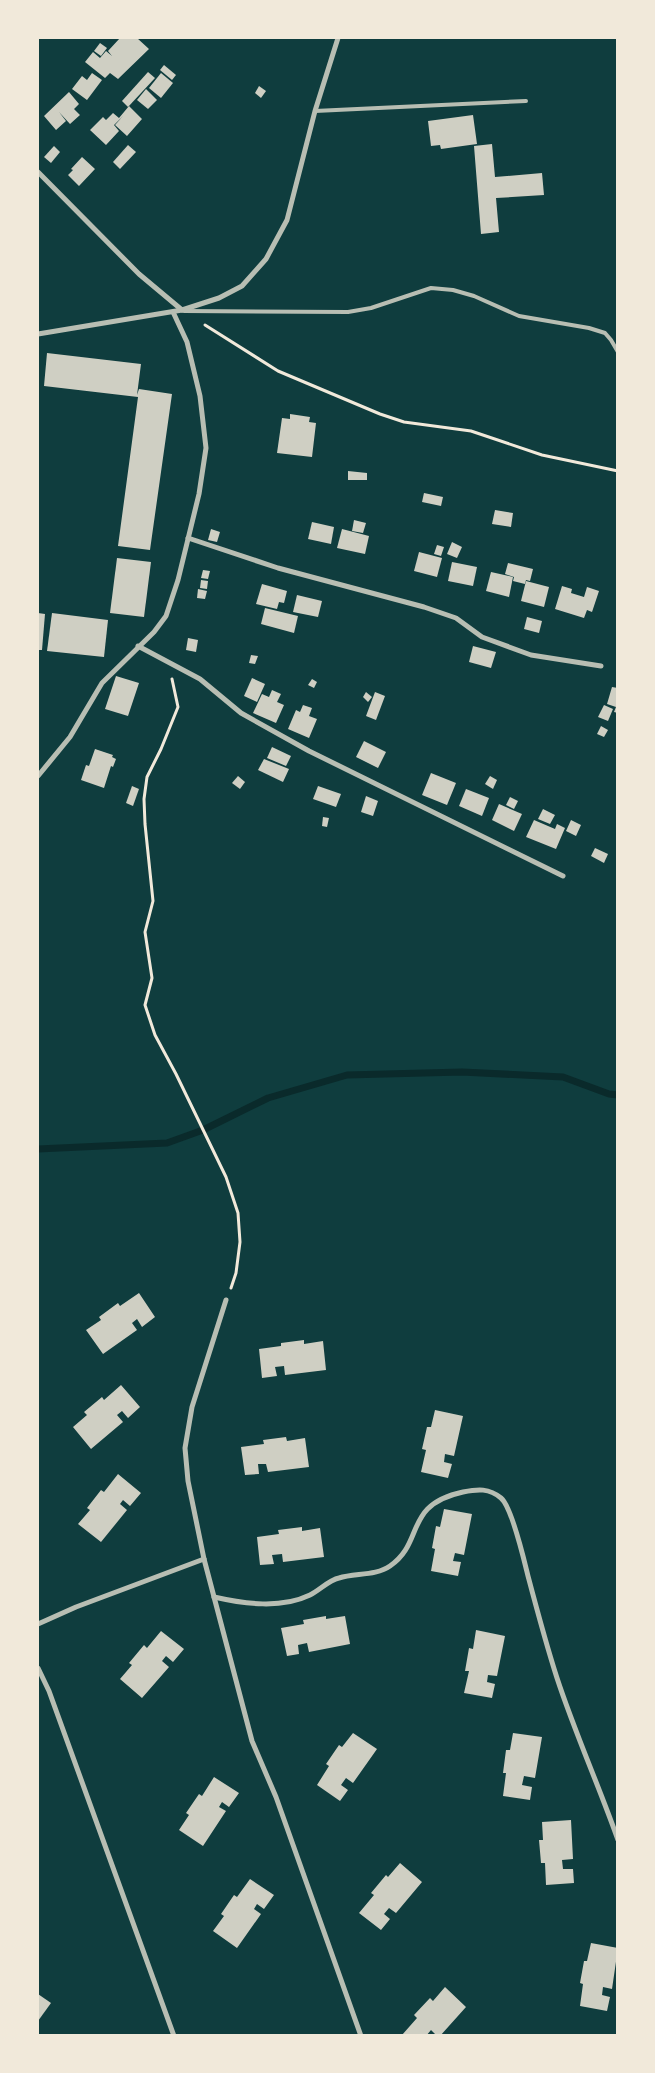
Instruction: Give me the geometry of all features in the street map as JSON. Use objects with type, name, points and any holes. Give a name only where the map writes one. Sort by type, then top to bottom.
[{"type":"street","points":[[38,334],[182,310],[220,298],[242,286],[266,259],[287,220],[315,111],[338,38]]},
{"type":"street","points":[[38,172],[139,274],[182,310]]},
{"type":"street","points":[[38,776],[70,737],[102,683],[154,632],[166,616],[178,580],[199,494],[206,448],[200,396],[187,342],[173,312]]},
{"type":"street","points":[[188,538],[278,568],[424,607],[456,618],[482,637],[531,655],[600,666]]},
{"type":"street","points":[[138,646],[200,679],[241,714],[309,751],[563,876]]},
{"type":"street","points":[[226,1300],[192,1407],[185,1448],[188,1481],[204,1559],[252,1741],[276,1797],[361,2036]]},
{"type":"street","points":[[214,1596],[239,1602],[264,1604],[293,1601],[309,1595],[334,1579],[376,1572],[390,1567],[401,1556],[416,1523],[429,1506],[448,1495],[472,1490],[490,1490],[504,1500],[516,1530],[558,1679],[618,1840]]},
{"type":"street","points":[[38,1624],[204,1559]]},
{"type":"street","points":[[38,1668],[49,1691],[174,2036]]},
{"type":"lane","points":[[315,111],[526,101]]},
{"type":"lane","points":[[182,310],[348,312],[371,308],[431,288],[453,290],[474,296],[519,316],[589,328],[605,333],[618,352]]},
{"type":"path","points":[[182,310],[278,371],[380,414],[404,422],[471,430],[542,456],[618,472]]},
{"type":"path","points":[[165,661],[173,682],[178,707],[161,749],[147,776],[144,799],[153,901],[145,932],[152,978],[145,1005],[155,1035],[226,1177],[238,1213],[239,1250],[236,1273],[226,1300]]},
{"type":"building","points":[[120,38],[137,38],[149,49],[118,79],[110,73],[105,78],[85,62],[93,52],[100,58],[106,51],[112,56],[108,51]]},
{"type":"building","points":[[100,43],[107,48],[101,56],[94,51]]},
{"type":"building","points":[[164,65],[176,75],[172,80],[160,70]]},
{"type":"building","points":[[148,72],[155,78],[128,107],[122,101]]},
{"type":"building","points":[[92,73],[102,80],[87,100],[72,89],[82,76],[87,80]]},
{"type":"building","points":[[161,73],[173,83],[161,98],[149,88]]},
{"type":"building","points":[[259,86],[266,91],[261,98],[255,93]]},
{"type":"building","points":[[146,89],[157,100],[148,109],[137,100]]},
{"type":"building","points":[[69,92],[79,104],[74,109],[80,115],[70,124],[59,112],[66,121],[56,130],[44,116]]},
{"type":"building","points":[[129,106],[142,119],[127,136],[115,125],[123,116],[114,125],[119,131],[106,145],[90,130],[103,117],[106,120],[113,113],[119,118]]},
{"type":"building","points":[[473,115],[477,144],[441,149],[440,145],[431,146],[428,121]]},
{"type":"building","points":[[492,144],[495,177],[542,173],[544,195],[496,198],[499,232],[481,234],[474,146]]},
{"type":"building","points":[[128,145],[136,152],[120,169],[113,162]]},
{"type":"building","points":[[54,146],[60,152],[51,163],[44,157]]},
{"type":"building","points":[[82,157],[95,169],[79,186],[68,175]]},
{"type":"building","points":[[47,353],[141,364],[137,395],[139,389],[172,394],[150,550],[118,546],[138,397],[44,386]]},
{"type":"building","points":[[290,414],[310,417],[309,422],[316,423],[312,457],[277,453],[282,418],[290,419]]},
{"type":"building","points":[[348,471],[367,473],[367,480],[348,480]]},
{"type":"building","points":[[424,493],[443,497],[441,506],[422,502]]},
{"type":"building","points":[[495,510],[513,513],[511,527],[492,524]]},
{"type":"building","points":[[354,520],[366,523],[363,533],[352,531]]},
{"type":"building","points":[[312,522],[334,527],[331,544],[308,539]]},
{"type":"building","points":[[211,529],[220,532],[217,542],[208,540]]},
{"type":"building","points":[[342,529],[369,536],[365,554],[337,548]]},
{"type":"building","points":[[452,542],[462,547],[457,558],[447,554]]},
{"type":"building","points":[[437,545],[444,547],[441,556],[434,554]]},
{"type":"building","points":[[419,552],[442,558],[437,577],[414,571]]},
{"type":"building","points":[[117,558],[151,562],[144,617],[110,613]]},
{"type":"building","points":[[452,562],[477,567],[473,586],[448,581]]},
{"type":"building","points":[[508,563],[533,569],[530,581],[526,580],[525,584],[513,581],[514,577],[505,574]]},
{"type":"building","points":[[203,570],[210,571],[208,579],[201,578]]},
{"type":"building","points":[[491,572],[513,577],[509,597],[486,591]]},
{"type":"building","points":[[201,580],[208,581],[207,589],[200,588]]},
{"type":"building","points":[[526,581],[549,587],[544,607],[521,601]]},
{"type":"building","points":[[262,584],[287,591],[284,603],[279,602],[277,609],[256,604]]},
{"type":"building","points":[[562,586],[572,589],[571,593],[584,597],[587,587],[599,591],[592,612],[587,610],[584,618],[555,609]]},
{"type":"building","points":[[198,589],[207,591],[205,599],[197,598]]},
{"type":"building","points":[[297,595],[322,601],[318,617],[293,612]]},
{"type":"building","points":[[265,608],[298,616],[294,633],[261,624]]},
{"type":"building","points":[[38,613],[45,614],[42,650],[38,650]]},
{"type":"building","points":[[52,613],[108,620],[104,657],[47,651]]},
{"type":"building","points":[[527,617],[542,621],[539,633],[524,629]]},
{"type":"building","points":[[188,638],[198,640],[196,652],[186,650]]},
{"type":"building","points":[[473,646],[496,652],[491,668],[469,662]]},
{"type":"building","points":[[251,655],[258,656],[255,664],[249,663]]},
{"type":"building","points":[[116,676],[139,683],[128,716],[105,709]]},
{"type":"building","points":[[252,678],[265,684],[257,702],[244,696]]},
{"type":"building","points":[[312,679],[317,682],[314,688],[308,685]]},
{"type":"building","points":[[612,687],[618,688],[618,713],[614,712],[616,707],[607,704]]},
{"type":"building","points":[[272,690],[281,694],[277,702],[284,705],[276,723],[253,713],[262,694],[269,697]]},
{"type":"building","points":[[366,692],[372,697],[368,702],[363,697]]},
{"type":"building","points":[[375,692],[385,696],[376,720],[366,716]]},
{"type":"building","points":[[303,705],[312,708],[309,716],[317,719],[309,738],[288,729],[296,710],[300,712]]},
{"type":"building","points":[[604,705],[613,709],[608,721],[598,717]]},
{"type":"building","points":[[601,726],[608,730],[604,737],[597,734]]},
{"type":"building","points":[[364,741],[386,752],[378,768],[356,757]]},
{"type":"building","points":[[272,747],[291,756],[286,766],[267,758]]},
{"type":"building","points":[[95,749],[113,755],[112,757],[116,759],[113,767],[111,766],[104,788],[81,780],[86,765],[89,766]]},
{"type":"building","points":[[264,759],[289,769],[283,782],[258,770]]},
{"type":"building","points":[[431,773],[456,783],[447,805],[422,795]]},
{"type":"building","points":[[238,776],[245,782],[240,789],[232,783]]},
{"type":"building","points":[[490,776],[497,780],[493,789],[485,784]]},
{"type":"building","points":[[132,786],[139,789],[133,806],[126,803]]},
{"type":"building","points":[[318,786],[341,794],[336,807],[313,799]]},
{"type":"building","points":[[466,789],[489,798],[482,816],[459,806]]},
{"type":"building","points":[[366,796],[378,801],[373,816],[361,812]]},
{"type":"building","points":[[510,797],[518,801],[514,809],[506,805]]},
{"type":"building","points":[[499,804],[522,814],[514,831],[492,820]]},
{"type":"building","points":[[543,809],[555,815],[550,824],[538,819]]},
{"type":"building","points":[[323,817],[329,818],[327,827],[322,826]]},
{"type":"building","points":[[534,820],[555,829],[557,824],[565,828],[556,849],[526,837]]},
{"type":"building","points":[[571,820],[581,825],[576,836],[566,831]]},
{"type":"building","points":[[595,848],[608,854],[604,863],[591,856]]},
{"type":"building","points":[[139,1293],[155,1317],[142,1327],[137,1319],[132,1323],[137,1330],[103,1354],[86,1330],[101,1320],[99,1317],[118,1303],[120,1306]]},
{"type":"building","points":[[304,1340],[304,1344],[323,1341],[326,1370],[285,1375],[284,1366],[275,1367],[277,1376],[262,1378],[259,1349],[281,1346],[281,1343]]},
{"type":"building","points":[[121,1385],[140,1407],[128,1418],[122,1411],[117,1415],[123,1422],[91,1449],[73,1427],[87,1415],[84,1412],[102,1397],[104,1400]]},
{"type":"building","points":[[435,1410],[463,1416],[454,1456],[445,1454],[444,1462],[452,1464],[448,1478],[421,1472],[426,1450],[422,1449],[427,1427],[431,1427]]},
{"type":"building","points":[[286,1437],[287,1441],[305,1438],[309,1467],[268,1472],[266,1464],[258,1464],[259,1474],[245,1475],[241,1447],[264,1444],[263,1440]]},
{"type":"building","points":[[118,1474],[141,1493],[130,1506],[123,1500],[120,1504],[127,1510],[101,1542],[78,1524],[90,1510],[87,1508],[101,1490],[104,1492]]},
{"type":"building","points":[[444,1509],[472,1514],[464,1555],[455,1553],[453,1561],[461,1562],[458,1576],[431,1571],[435,1549],[432,1548],[436,1526],[440,1527]]},
{"type":"building","points":[[302,1527],[302,1531],[320,1528],[324,1557],[283,1562],[282,1554],[272,1555],[274,1564],[260,1565],[257,1537],[279,1534],[278,1530]]},
{"type":"building","points":[[326,1616],[326,1619],[345,1616],[350,1644],[309,1652],[307,1643],[298,1645],[299,1654],[287,1656],[281,1628],[304,1624],[303,1620]]},
{"type":"building","points":[[476,1630],[505,1636],[497,1676],[488,1675],[487,1682],[495,1684],[492,1698],[464,1693],[469,1671],[465,1671],[469,1648],[473,1649]]},
{"type":"building","points":[[161,1631],[184,1649],[173,1662],[166,1656],[162,1661],[169,1667],[142,1698],[120,1679],[132,1665],[129,1663],[144,1645],[147,1648]]},
{"type":"building","points":[[353,1733],[377,1749],[353,1783],[346,1778],[341,1785],[348,1790],[340,1801],[317,1785],[329,1766],[326,1764],[339,1745],[342,1747]]},
{"type":"building","points":[[513,1733],[542,1737],[535,1778],[524,1776],[522,1785],[532,1787],[530,1800],[503,1796],[506,1750],[510,1750]]},
{"type":"building","points":[[214,1777],[239,1793],[229,1807],[222,1802],[219,1807],[226,1811],[203,1846],[179,1830],[189,1815],[186,1813],[199,1794],[202,1796]]},
{"type":"building","points":[[571,1820],[573,1859],[562,1860],[563,1869],[573,1869],[574,1883],[546,1885],[545,1863],[541,1863],[539,1840],[543,1840],[542,1822]]},
{"type":"building","points":[[400,1863],[422,1882],[396,1913],[389,1908],[384,1914],[390,1919],[381,1930],[359,1913],[374,1895],[371,1893],[386,1875],[388,1877]]},
{"type":"building","points":[[250,1879],[274,1895],[264,1909],[257,1904],[254,1909],[261,1914],[237,1948],[213,1931],[224,1916],[221,1914],[234,1895],[237,1897]]},
{"type":"building","points":[[591,1943],[618,1948],[612,1989],[603,1987],[602,1995],[610,1997],[607,2011],[580,2006],[583,1984],[580,1983],[584,1961],[587,1961]]},
{"type":"building","points":[[445,1987],[466,2007],[440,2036],[437,2036],[431,2030],[426,2036],[402,2035],[417,2018],[414,2015],[430,1998],[433,2001]]},
{"type":"building","points":[[38,1994],[51,2003],[38,2021]]},
{"type":"waterway","points":[[38,1149],[167,1143],[203,1130],[268,1098],[347,1075],[462,1072],[563,1077],[609,1094],[618,1095]]}]
